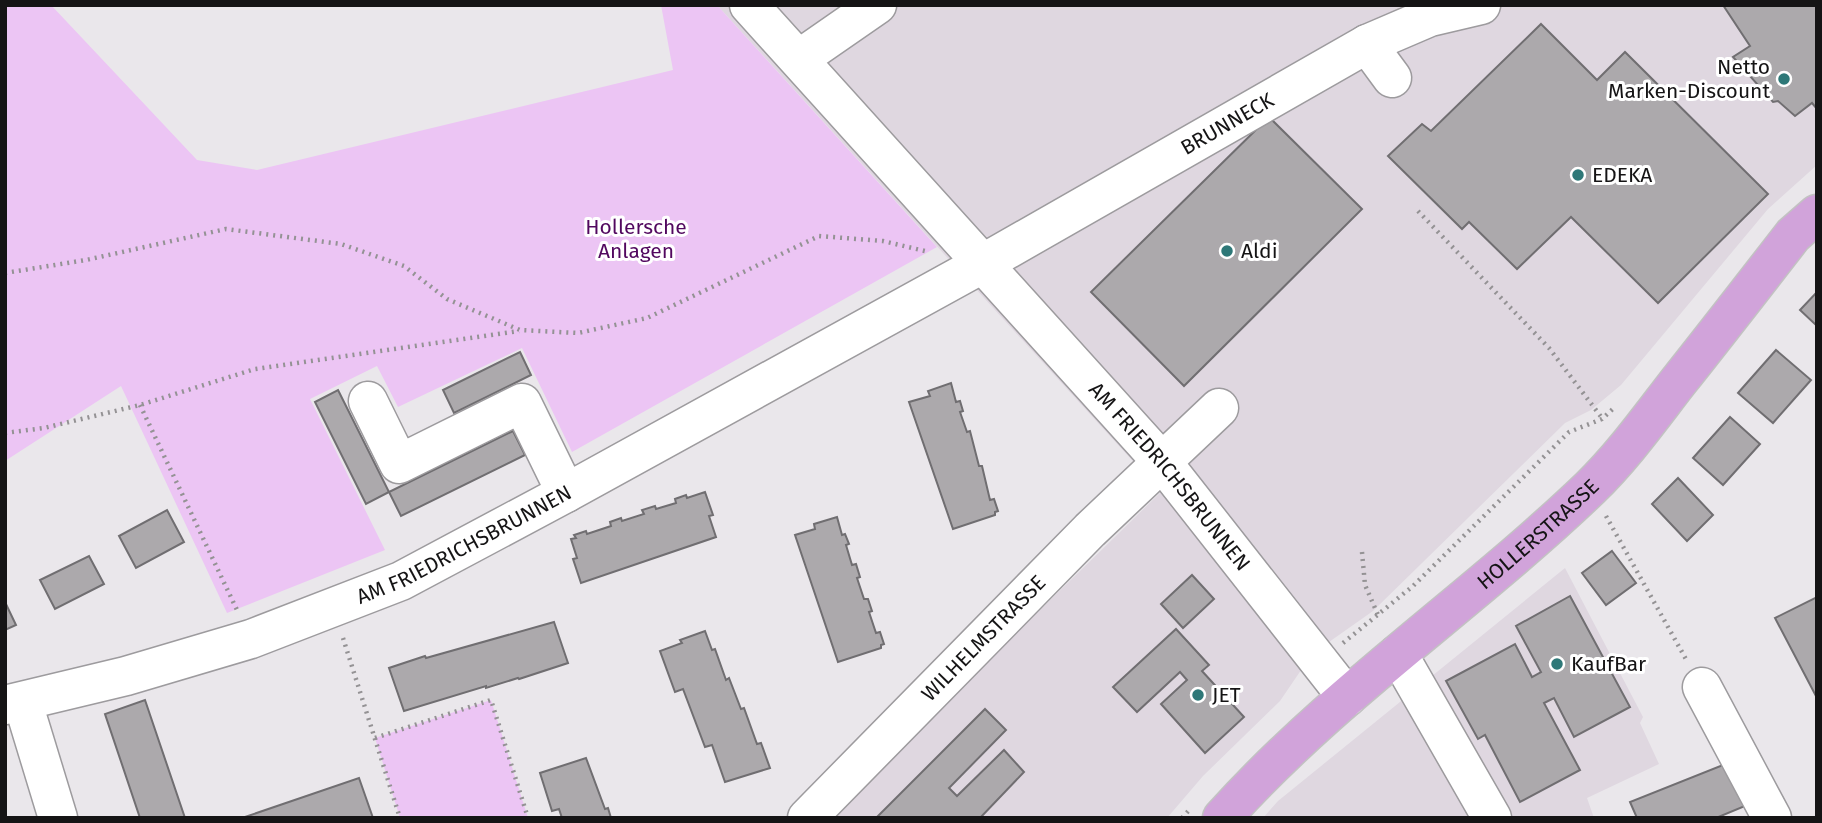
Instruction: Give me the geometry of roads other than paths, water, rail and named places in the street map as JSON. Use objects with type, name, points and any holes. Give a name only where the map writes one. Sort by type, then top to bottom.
[{"type":"main road","name":"HOLLERSTRASSE","points":[[1222,818],[1257,779],[1347,697],[1590,488],[1628,448],[1793,235],[1817,214]]},
{"type":"street","name":"AM FRIEDRICHSBRUNNEN","points":[[750,5],[1163,463],[1347,697]]},
{"type":"street","points":[[799,59],[877,5]]},
{"type":"street","name":"BRUNNECK","points":[[982,264],[1367,44],[1430,17],[1481,5]]},
{"type":"street","points":[[1367,44],[1392,78]]},
{"type":"street","name":"AM FRIEDRICHSBRUNNEN","points":[[58,818],[14,704],[126,676],[251,639],[401,581],[566,494],[982,264]]},
{"type":"street","points":[[368,401],[399,464],[522,403],[566,494]]},
{"type":"street","name":"WILHELMSTRASSE","points":[[807,818],[1090,530],[1219,408]]},
{"type":"street","points":[[1398,654],[1492,818]]},
{"type":"street","points":[[1702,687],[1772,818]]},
{"type":"place","name":"Netto Marken-Discount","points":[[1784,79]]},
{"type":"place","name":"EDEKA","points":[[1578,175]]},
{"type":"place","name":"Aldi","points":[[1227,251]]},
{"type":"place","name":"KaufBar","points":[[1557,664]]},
{"type":"place","name":"JET","points":[[1198,695]]},
{"type":"park label","name":"Hollersche Anlagen","points":[[636,239]]}]
